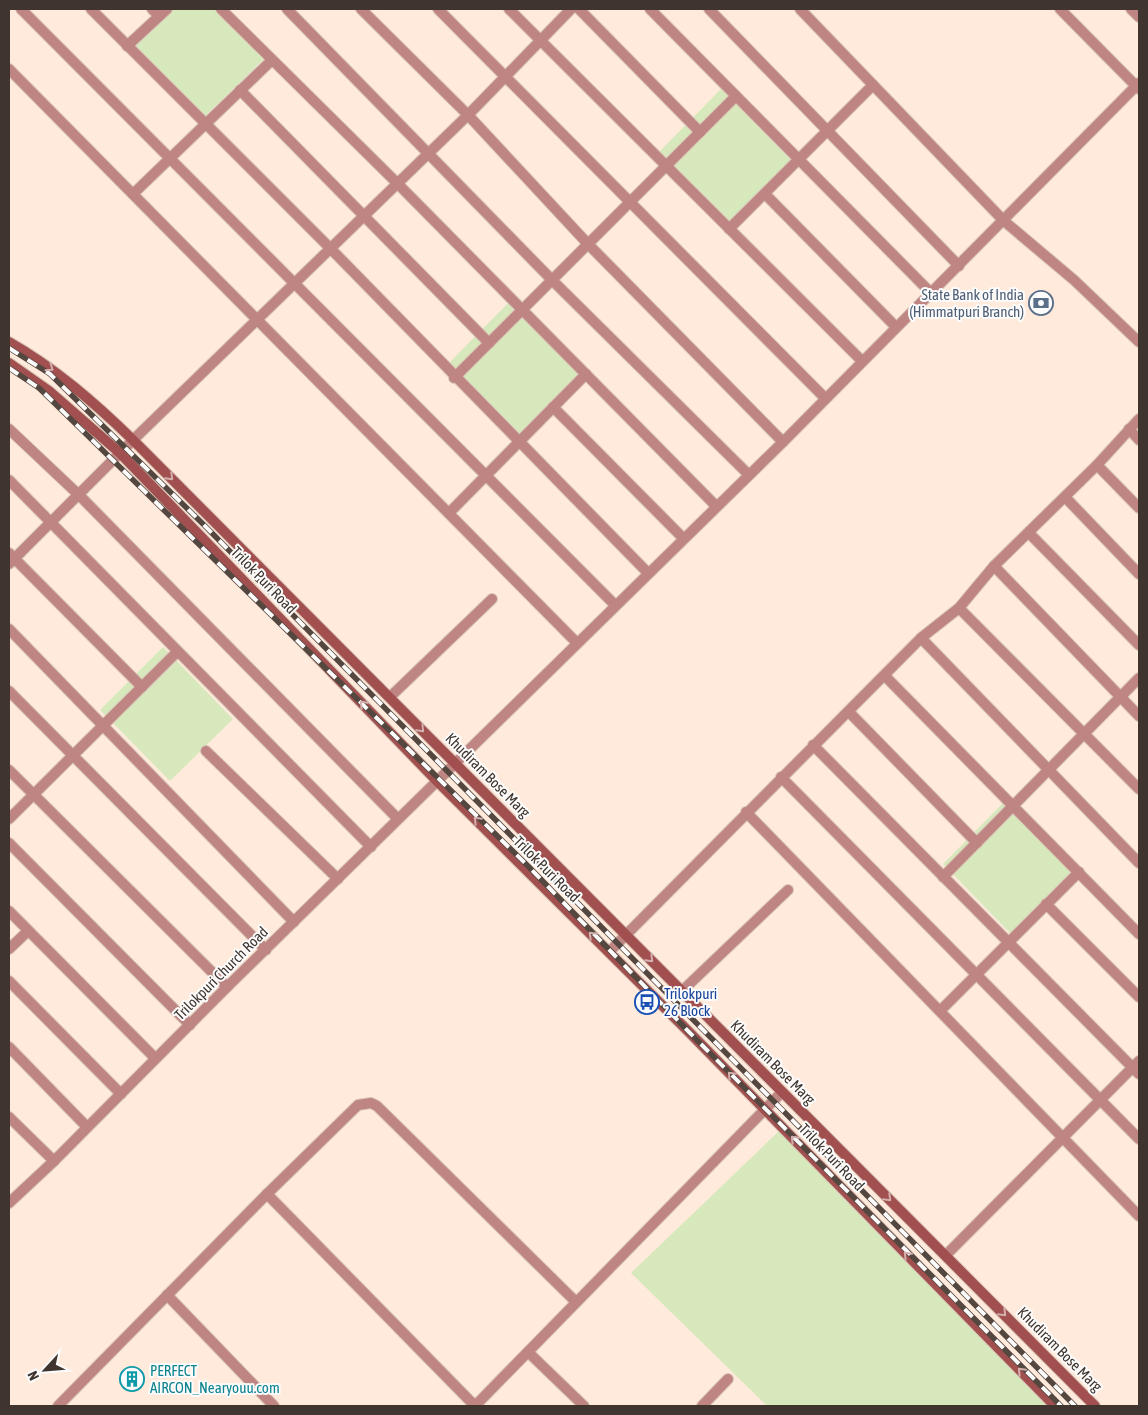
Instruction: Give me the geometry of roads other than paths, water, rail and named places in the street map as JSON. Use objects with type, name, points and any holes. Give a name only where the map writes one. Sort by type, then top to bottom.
[{"type":"street","points":[[21,9],[487,474],[615,605]]},
{"type":"street","points":[[91,9],[330,248],[454,378],[519,441],[648,573]]},
{"type":"street","points":[[221,9],[398,184],[521,311],[716,506]]},
{"type":"street","points":[[287,9],[552,280],[748,474]]},
{"type":"street","points":[[360,9],[468,115],[588,244],[783,442]]},
{"type":"street","points":[[438,9],[825,398]]},
{"type":"street","points":[[509,9],[665,167],[862,361]]},
{"type":"street","points":[[142,687],[10,559],[80,496],[133,440],[468,115],[571,9]]},
{"type":"street","points":[[579,9],[700,132]]},
{"type":"street","points":[[650,9],[931,293]]},
{"type":"street","points":[[709,9],[959,266]]},
{"type":"street","points":[[800,9],[1004,221],[1074,280],[1139,342]]},
{"type":"street","points":[[1060,9],[1138,86]]},
{"type":"street","points":[[1132,9],[1139,17]]},
{"type":"street","points":[[127,46],[159,11]]},
{"type":"street","points":[[133,194],[272,60]]},
{"type":"street","points":[[9,69],[258,318],[576,643]]},
{"type":"street","points":[[729,229],[873,85]]},
{"type":"street","name":"Trilokpuri Church Road","points":[[10,1198],[54,1162],[155,1058],[748,474],[783,442],[1138,86]]},
{"type":"street","points":[[240,90],[489,343]]},
{"type":"street","points":[[454,378],[736,96]]},
{"type":"street","points":[[765,194],[896,327]]},
{"type":"street","name":"Trilok Puri Road","points":[[9,342],[54,371],[96,404],[325,632]]},
{"type":"street","name":"Trilok Puri Road","points":[[9,364],[49,391],[120,453],[437,781],[609,952],[1055,1406]]},
{"type":"street","points":[[448,514],[586,374]]},
{"type":"street","points":[[553,406],[683,538]]},
{"type":"street","points":[[609,952],[781,776],[849,712],[921,638],[959,608],[994,566],[1097,465],[1139,419]]},
{"type":"street","points":[[9,429],[80,496],[398,819]]},
{"type":"street","points":[[1129,429],[1139,440]]},
{"type":"street","points":[[1097,465],[1139,508]]},
{"type":"street","points":[[9,480],[177,652],[371,846]]},
{"type":"street","points":[[1065,497],[1139,574]]},
{"type":"street","points":[[1029,533],[1139,645]]},
{"type":"street","points":[[994,566],[1139,716]]},
{"type":"street","points":[[390,697],[492,598]]},
{"type":"street","points":[[959,608],[1139,789]]},
{"type":"street","points":[[9,629],[294,922]]},
{"type":"street","name":"Khudiram Bose Marg","points":[[325,632],[1095,1406]]},
{"type":"street","points":[[921,638],[1139,864]]},
{"type":"street","points":[[9,819],[177,652]]},
{"type":"street","points":[[885,676],[1139,934]]},
{"type":"street","points":[[943,877],[1139,678]]},
{"type":"street","points":[[9,691],[266,950]]},
{"type":"street","points":[[849,712],[977,843]]},
{"type":"street","points":[[813,745],[943,877],[1137,1068],[1100,1100],[946,1255]]},
{"type":"street","points":[[206,751],[338,879]]},
{"type":"street","points":[[9,770],[227,987]]},
{"type":"street","points":[[781,776],[1139,1139]]},
{"type":"street","points":[[746,812],[1139,1216]]},
{"type":"street","points":[[9,843],[190,1025]]},
{"type":"street","points":[[940,1011],[1079,872]]},
{"type":"street","points":[[682,991],[788,890]]},
{"type":"street","points":[[1046,904],[1139,997]]},
{"type":"street","points":[[9,911],[155,1058]]},
{"type":"street","points":[[9,949],[28,931]]},
{"type":"street","points":[[9,981],[120,1094]]},
{"type":"street","points":[[9,1047],[87,1127]]},
{"type":"street","points":[[267,1194],[475,1406],[782,1092]]},
{"type":"street","points":[[58,1406],[267,1194],[358,1105],[371,1103],[576,1302]]},
{"type":"street","points":[[9,1117],[54,1162]]},
{"type":"street","points":[[167,1295],[274,1406]]},
{"type":"street","points":[[528,1352],[584,1406]]},
{"type":"street","points":[[702,1406],[728,1379]]},
{"type":"railway","points":[[9,348],[50,374],[202,523],[1075,1406]]},
{"type":"railway","points":[[9,368],[39,388],[528,866],[689,1032],[1061,1406]]},
{"type":"place","name":"State Bank of India (Himmatpuri Branch)","points":[[1041,303]]},
{"type":"place","name":"Trilokpuri 26 Block","points":[[647,1002]]},
{"type":"place","name":"PERFECT AIRCON_Nearyouu.com","points":[[132,1379]]}]
